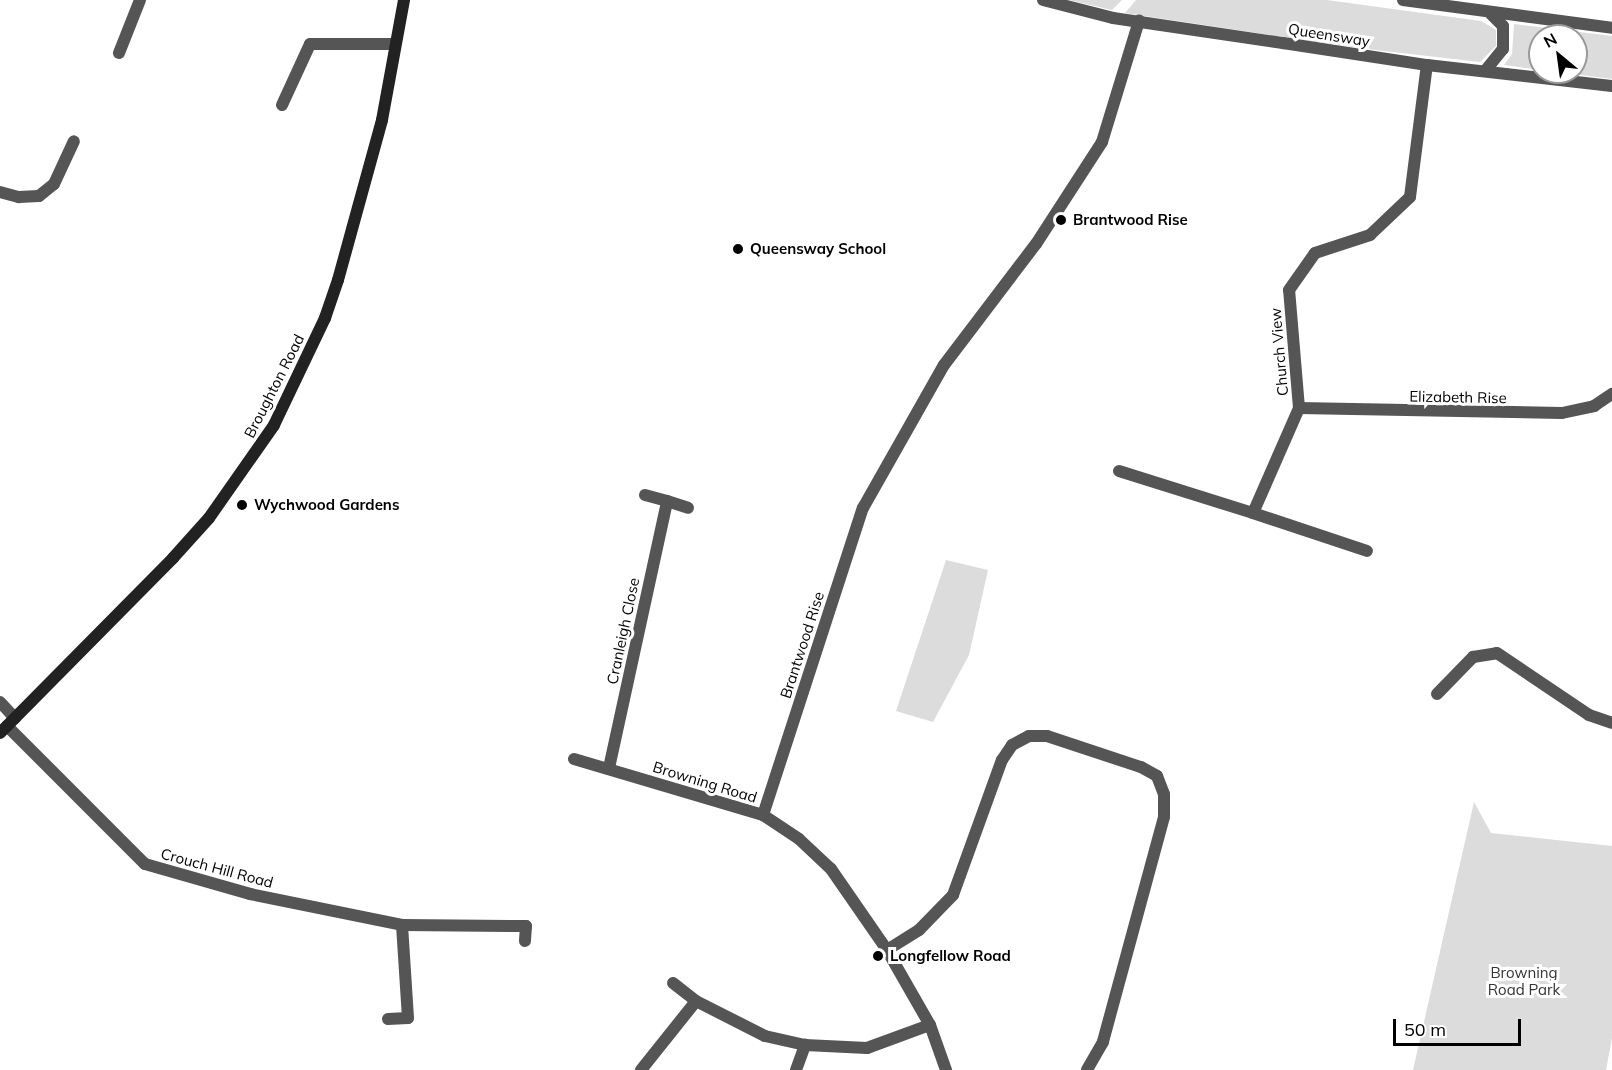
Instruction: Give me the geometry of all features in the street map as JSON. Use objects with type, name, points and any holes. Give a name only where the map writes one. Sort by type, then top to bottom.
[{"type":"main road","name":"Broughton Road","points":[[8,726],[209,518],[274,425],[325,318],[338,280],[382,120],[404,0]]},
{"type":"street","points":[[119,53],[140,0]]},
{"type":"street","name":"Queensway","points":[[1043,0],[1139,21],[1427,65],[1612,86]]},
{"type":"street","points":[[1403,0],[1491,14],[1612,28]]},
{"type":"street","points":[[1485,71],[1503,49],[1503,26],[1491,14]]},
{"type":"street","name":"Brantwood Rise","points":[[763,815],[863,508],[944,365],[1036,244],[1102,142],[1139,21]]},
{"type":"street","points":[[282,105],[310,44],[395,44]]},
{"type":"street","name":"Church View","points":[[1253,513],[1299,408],[1289,290],[1315,253],[1370,235],[1410,197],[1427,65]]},
{"type":"street","points":[[0,192],[19,197],[39,195],[54,184],[74,141]]},
{"type":"street","name":"Elizabeth Rise","points":[[1299,408],[1562,413],[1594,406],[1612,394]]},
{"type":"street","points":[[1119,471],[1367,550]]},
{"type":"street","points":[[645,495],[688,508]]},
{"type":"street","name":"Cranleigh Close","points":[[609,768],[667,501]]},
{"type":"street","points":[[1437,693],[1473,657],[1497,653],[1589,715],[1612,723]]},
{"type":"street","name":"Crouch Hill Road","points":[[0,702],[8,726],[145,864],[250,894],[402,925],[526,926],[525,941]]},
{"type":"street","points":[[887,950],[919,930],[953,895],[1002,760],[1012,745],[1029,736],[1047,736],[1157,776],[1164,794],[1164,817],[1103,1042],[1088,1070]]},
{"type":"street","name":"Browning Road","points":[[574,759],[763,815],[799,839],[831,869],[887,950],[930,1025],[946,1070]]},
{"type":"street","points":[[388,1019],[408,1018],[402,925]]},
{"type":"street","points":[[673,982],[696,1000],[765,1036],[805,1045],[867,1048],[930,1025]]},
{"type":"street","points":[[641,1070],[696,1000]]},
{"type":"street","points":[[796,1070],[805,1045]]},
{"type":"green space","points":[[1069,0],[1122,0],[1112,10]]},
{"type":"green space","points":[[1136,0],[1327,0],[1481,21],[1496,30],[1496,46],[1480,62],[1349,47],[1125,13]]},
{"type":"green space","points":[[1514,24],[1528,26],[1528,68],[1504,65],[1512,54]]},
{"type":"green space","points":[[1588,33],[1612,36],[1612,79],[1588,76]]},
{"type":"green space","points":[[946,560],[988,570],[969,655],[933,722],[896,711]]},
{"type":"green space","name":"Browning Road Park","points":[[1474,802],[1491,833],[1612,846],[1612,1038],[1606,1070],[1413,1070]]},
{"type":"place","name":"Brantwood Rise","points":[[1061,220]]},
{"type":"place","name":"Queensway School","points":[[738,249]]},
{"type":"place","name":"Wychwood Gardens","points":[[242,505]]},
{"type":"place","name":"Longfellow Road","points":[[878,956]]}]
